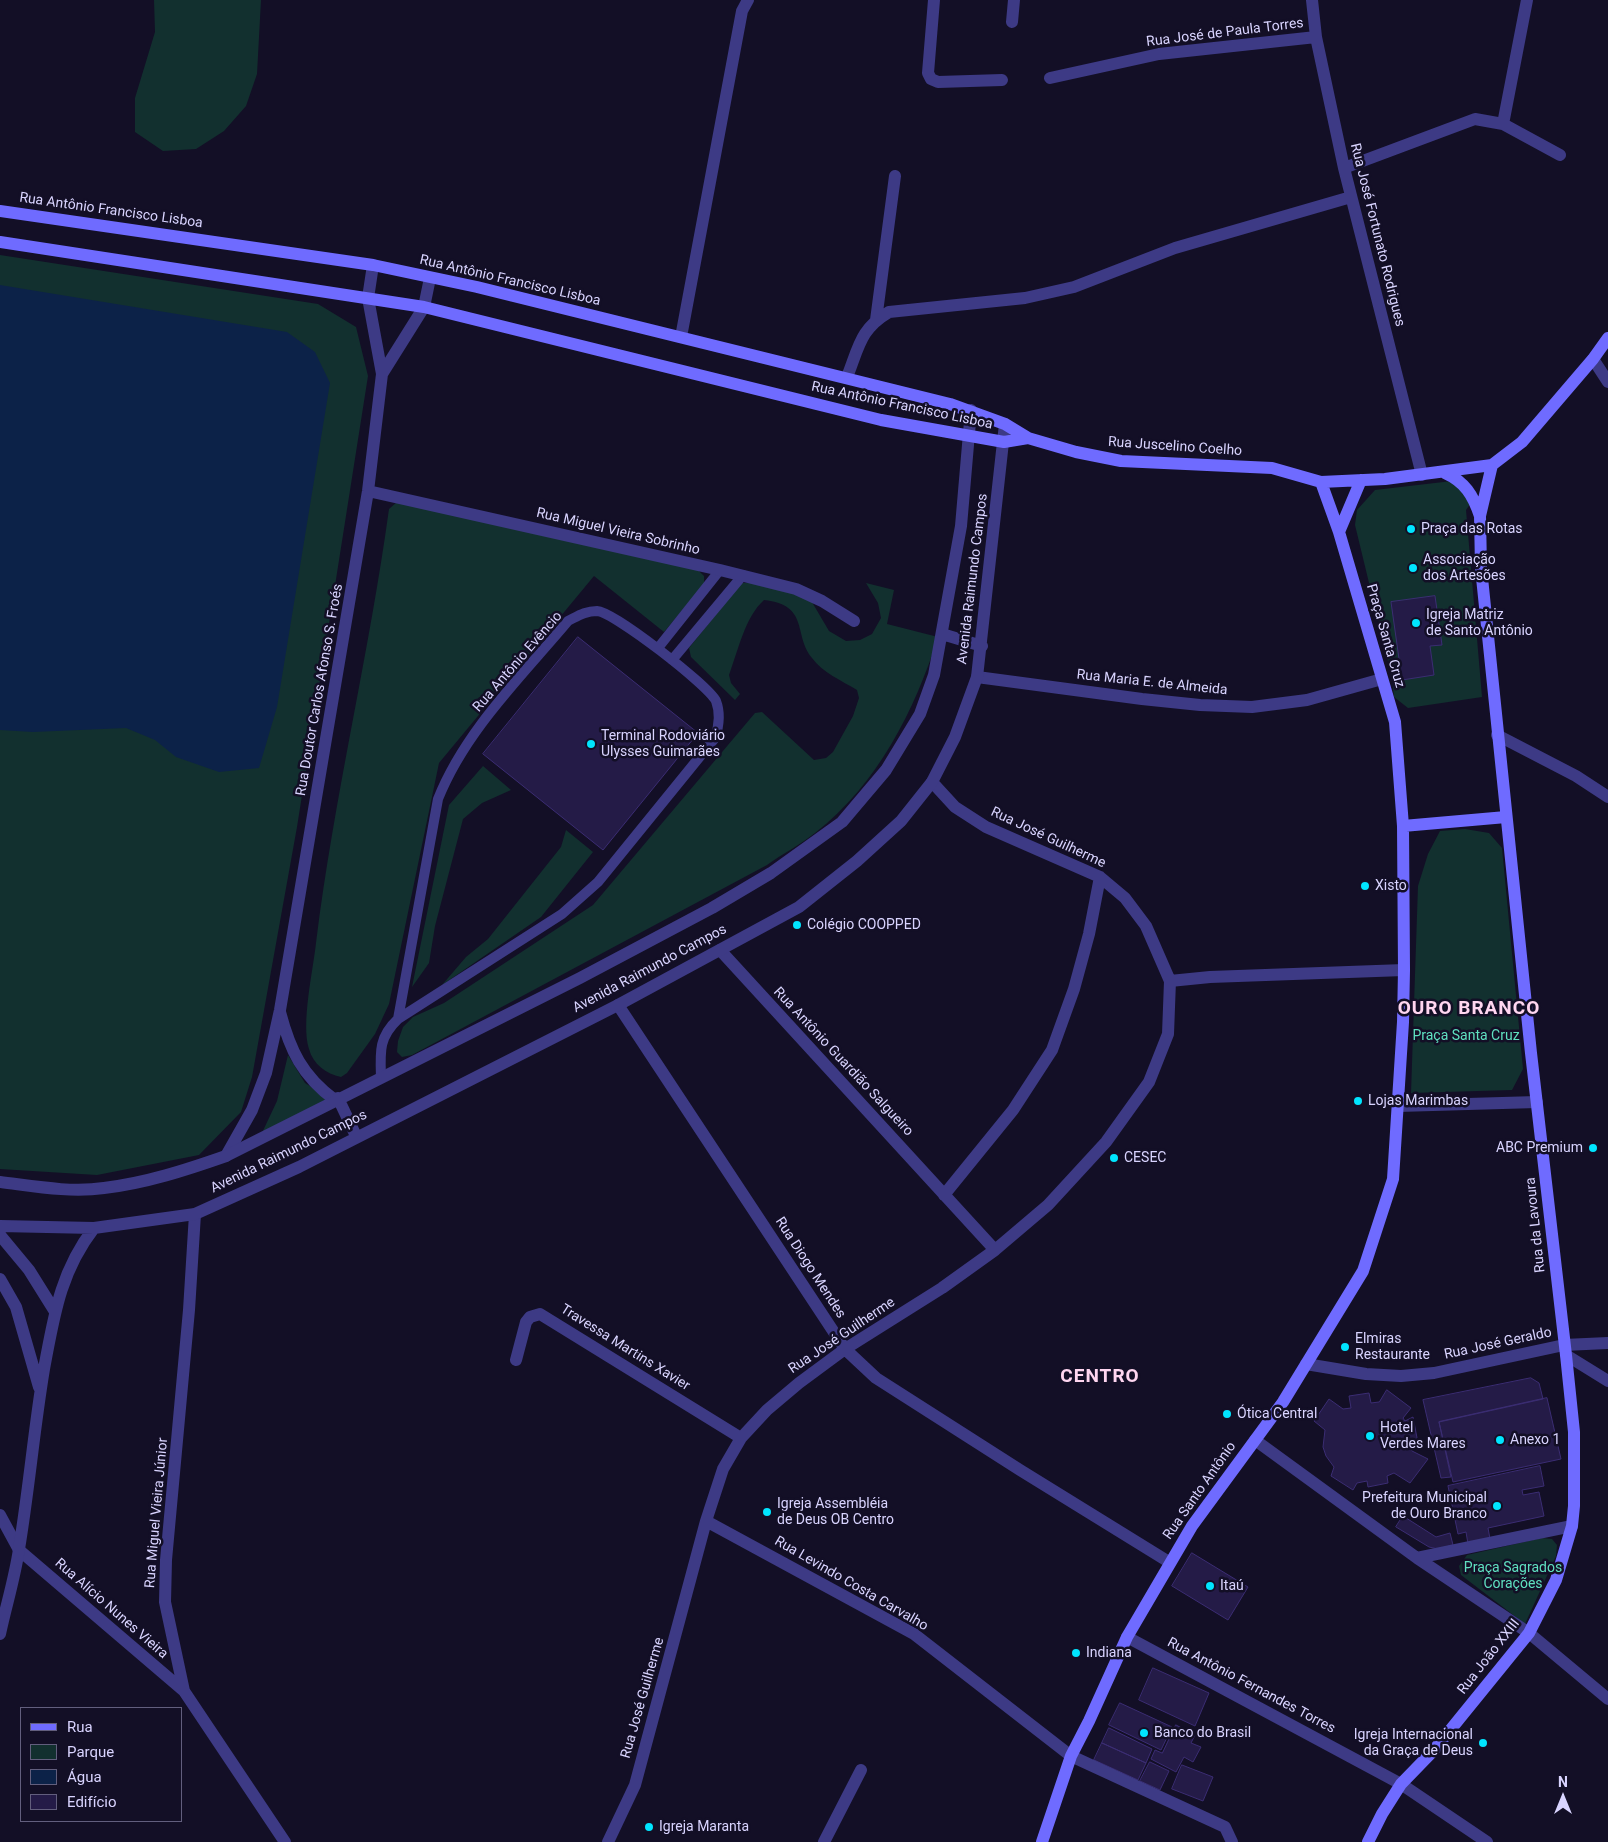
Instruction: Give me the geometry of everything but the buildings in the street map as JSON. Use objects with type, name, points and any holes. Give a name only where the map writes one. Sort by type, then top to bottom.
[{"type":"main road","name":"Rua Antônio Francisco Lisboa","points":[[0,210],[373,265],[847,377],[970,410],[1005,424]]},
{"type":"main road","name":"Rua Antônio Francisco Lisboa","points":[[0,242],[424,307],[881,420],[1004,442]]},
{"type":"main road","points":[[1321,482],[1445,473],[1492,465],[1522,442],[1593,359],[1608,338]]},
{"type":"main road","name":"Rua Juscelino Coelho","points":[[1005,424],[1028,438],[1076,452],[1121,461],[1272,468],[1321,482]]},
{"type":"main road","name":"Rua Juscelino Coelho","points":[[1004,442],[1028,438]]},
{"type":"main road","points":[[1492,465],[1480,516],[1481,568],[1497,735],[1537,1102]]},
{"type":"main road","points":[[1445,473],[1459,479],[1466,486],[1474,499],[1480,516]]},
{"type":"main road","points":[[1339,532],[1361,480]]},
{"type":"main road","name":"Praça Santa Cruz","points":[[1321,482],[1339,532],[1395,722],[1398,745],[1403,826],[1404,970],[1398,1106]]},
{"type":"main road","points":[[1403,826],[1506,817]]},
{"type":"main road","name":"Rua da Lavoura","points":[[1537,1102],[1565,1350]]},
{"type":"main road","name":"Rua Santo Antônio","points":[[1042,1842],[1071,1756],[1090,1721],[1127,1637],[1169,1562],[1192,1526],[1283,1402],[1363,1271],[1393,1179],[1398,1106]]},
{"type":"main road","name":"Rua João XXIII","points":[[1368,1842],[1382,1814],[1401,1784],[1434,1750],[1529,1633],[1556,1580],[1572,1526],[1574,1506],[1574,1432],[1565,1350]]},
{"type":"street","points":[[681,337],[742,11],[748,0]]},
{"type":"street","points":[[934,0],[928,73],[931,78],[938,82],[1002,80]]},
{"type":"street","points":[[1012,22],[1014,0]]},
{"type":"street","name":"Rua José Fortunato Rodrigues","points":[[1312,0],[1316,37],[1344,168],[1422,475]]},
{"type":"street","points":[[1503,124],[1527,0]]},
{"type":"street","name":"Rua José de Paula Torres","points":[[1050,78],[1177,51],[1316,37]]},
{"type":"street","points":[[1344,168],[1475,119],[1503,124],[1560,155]]},
{"type":"street","points":[[876,320],[895,176]]},
{"type":"street","points":[[847,377],[864,332],[876,320],[890,312],[1025,298],[1074,287],[1175,248],[1352,197]]},
{"type":"street","points":[[373,265],[368,298],[382,374]]},
{"type":"street","points":[[382,374],[424,307],[430,278]]},
{"type":"street","points":[[1593,359],[1608,382]]},
{"type":"street","name":"Rua Doutor Carlos Afonso S. Froés","points":[[226,1156],[252,1110],[266,1073],[280,1010],[368,492],[382,374]]},
{"type":"street","name":"Avenida Raimundo Campos","points":[[0,1182],[49,1188],[102,1189],[165,1177],[226,1156],[336,1099],[580,978],[712,908],[771,873],[842,822],[886,770],[920,714],[934,675],[961,526],[970,410]]},
{"type":"street","name":"Avenida Raimundo Campos","points":[[0,1226],[94,1228],[195,1214],[299,1167],[356,1136],[618,1005],[799,907],[857,861],[901,821],[932,782],[955,736],[977,677],[982,646],[1005,424]]},
{"type":"street","name":"Rua Miguel Vieira Sobrinho","points":[[368,492],[743,575],[796,589],[822,601],[854,621]]},
{"type":"street","points":[[942,634],[982,646]]},
{"type":"street","name":"Rua Maria E. de Almeida","points":[[977,677],[1152,700],[1200,705],[1252,706],[1307,700],[1382,679]]},
{"type":"street","points":[[1497,735],[1576,776],[1608,797]]},
{"type":"street","name":"Rua José Guilherme","points":[[608,1842],[635,1785],[706,1520],[723,1469],[741,1438],[767,1410],[799,1383],[845,1349],[942,1288],[995,1250],[1048,1205],[1106,1142],[1149,1082],[1168,1034],[1170,981],[1146,926],[1125,898],[1100,877],[986,827],[955,807],[932,782]]},
{"type":"street","points":[[944,1195],[1013,1110],[1052,1050],[1074,989],[1100,877]]},
{"type":"street","name":"Rua Antônio Guardião Salgueiro","points":[[720,950],[995,1250]]},
{"type":"street","points":[[1170,981],[1210,977],[1404,970]]},
{"type":"street","name":"Rua Diogo Mendes","points":[[618,1005],[845,1349],[876,1378],[1169,1562]]},
{"type":"street","points":[[280,1010],[288,1042],[309,1079],[336,1099],[356,1136]]},
{"type":"street","points":[[1398,1106],[1537,1102]]},
{"type":"street","name":"Rua Miguel Vieira Júnior","points":[[195,1214],[189,1310],[164,1602],[184,1691],[284,1842]]},
{"type":"street","points":[[0,1634],[19,1550],[40,1392],[54,1310],[76,1254],[94,1228]]},
{"type":"street","points":[[0,1234],[29,1270],[54,1310]]},
{"type":"street","points":[[0,1279],[16,1307],[40,1392]]},
{"type":"street","name":"Travessa Martins Xavier","points":[[516,1360],[526,1322],[530,1317],[540,1314],[741,1438]]},
{"type":"street","name":"Rua José Geraldo","points":[[1306,1364],[1366,1374],[1401,1376],[1434,1373],[1608,1344]]},
{"type":"street","points":[[1565,1350],[1608,1381]]},
{"type":"street","points":[[1255,1440],[1417,1558],[1529,1633],[1608,1699]]},
{"type":"street","points":[[0,1515],[19,1550]]},
{"type":"street","name":"Rua Levindo Costa Carvalho","points":[[706,1520],[914,1634],[1071,1756],[1226,1827],[1232,1842]]},
{"type":"street","points":[[1417,1558],[1572,1526]]},
{"type":"street","name":"Rua Alício Nunes Vieira","points":[[19,1550],[184,1691]]},
{"type":"street","name":"Rua Antônio Fernandes Torres","points":[[1127,1637],[1401,1784],[1487,1842]]},
{"type":"street","points":[[824,1842],[861,1770]]},
{"type":"lane","points":[[658,648],[720,570]]},
{"type":"lane","points":[[672,660],[743,575]]},
{"type":"lane","name":"Rua Antônio Evêncio","points":[[381,1077],[382,1041],[387,1029],[398,1019],[562,914],[598,882],[715,738],[720,715],[715,699],[658,648],[613,618],[598,611],[582,612],[568,621],[464,746],[449,771],[438,799],[398,1019]]},
{"type":"green space","points":[[154,0],[261,0],[257,74],[246,106],[224,131],[196,149],[163,151],[135,132],[135,98],[155,32]]},
{"type":"green space","points":[[0,255],[318,304],[356,327],[368,376],[297,827],[252,1077],[241,1112],[199,1155],[97,1175],[0,1169]]},
{"type":"green space","points":[[1452,481],[1473,500],[1466,510],[1482,697],[1408,708],[1394,697],[1392,678],[1355,525],[1357,510],[1375,490]]},
{"type":"green space","points":[[397,502],[698,570],[704,576],[704,584],[664,632],[594,576],[439,763],[389,1004],[375,1034],[347,1073],[341,1077],[321,1068],[311,1054],[307,1038],[307,1011],[323,888],[372,618],[389,509]]},
{"type":"green space","points":[[741,583],[752,583],[809,597],[829,631],[846,641],[860,640],[872,634],[881,618],[878,603],[866,583],[894,590],[887,624],[938,637],[918,692],[891,744],[875,769],[837,814],[815,833],[767,865],[412,1055],[402,1057],[397,1052],[398,1041],[403,1027],[413,1017],[444,1003],[593,905],[755,713],[762,712],[814,760],[826,758],[833,752],[853,716],[859,698],[857,690],[833,676],[816,663],[806,649],[794,614],[788,608],[778,603],[764,600],[757,607],[747,625],[729,675],[731,683],[740,694],[735,700],[691,657],[689,648]]},
{"type":"green space","points":[[483,766],[511,790],[482,803],[463,819],[435,926],[429,963],[412,987],[449,805]]},
{"type":"green space","name":"Praça Santa Cruz","points":[[1465,829],[1489,833],[1502,848],[1523,1069],[1512,1090],[1411,1093],[1418,886],[1428,854],[1440,831]]},
{"type":"green space","points":[[566,830],[593,852],[541,917],[442,985],[466,957],[488,939],[561,847]]},
{"type":"green space","points":[[288,1055],[305,1083],[329,1098],[261,1135],[277,1101]]},
{"type":"green space","name":"Praça Sagrados Corações","points":[[1542,1538],[1552,1539],[1557,1545],[1556,1556],[1525,1624],[1461,1575],[1459,1566],[1467,1555]]},
{"type":"water","points":[[0,285],[287,332],[315,352],[330,383],[277,707],[259,768],[219,772],[176,757],[155,740],[126,728],[33,732],[0,730]]},
{"type":"place","name":"Praça das Rotas","points":[[1411,529]]},
{"type":"place","name":"Associação dos Artesões","points":[[1413,568]]},
{"type":"place","name":"Igreja Matriz de Santo Antônio","points":[[1416,623]]},
{"type":"place","name":"Terminal Rodoviário Ulysses Guimarães","points":[[591,744]]},
{"type":"place","name":"Xisto","points":[[1365,886]]},
{"type":"place","name":"Colégio COOPPED","points":[[797,925]]},
{"type":"place","name":"Lojas Marimbas","points":[[1358,1101]]},
{"type":"place","name":"ABC Premium","points":[[1593,1148]]},
{"type":"place","name":"CESEC","points":[[1114,1158]]},
{"type":"place","name":"Elmiras Restaurante","points":[[1345,1347]]},
{"type":"place","name":"Ótica Central","points":[[1227,1414]]},
{"type":"place","name":"Hotel Verdes Mares","points":[[1370,1436]]},
{"type":"place","name":"Anexo 1","points":[[1500,1440]]},
{"type":"place","name":"Prefeitura Municipal de Ouro Branco","points":[[1497,1506]]},
{"type":"place","name":"Igreja Assembléia de Deus OB Centro","points":[[767,1512]]},
{"type":"place","name":"Itaú","points":[[1210,1586]]},
{"type":"place","name":"Indiana","points":[[1076,1653]]},
{"type":"place","name":"Banco do Brasil","points":[[1144,1733]]},
{"type":"place","name":"Igreja Internacional da Graça de Deus","points":[[1483,1743]]},
{"type":"place","name":"Igreja Maranta","points":[[649,1827]]},
{"type":"district","name":"OURO BRANCO","points":[[1469,1009]]},
{"type":"district","name":"CENTRO","points":[[1100,1377]]}]
